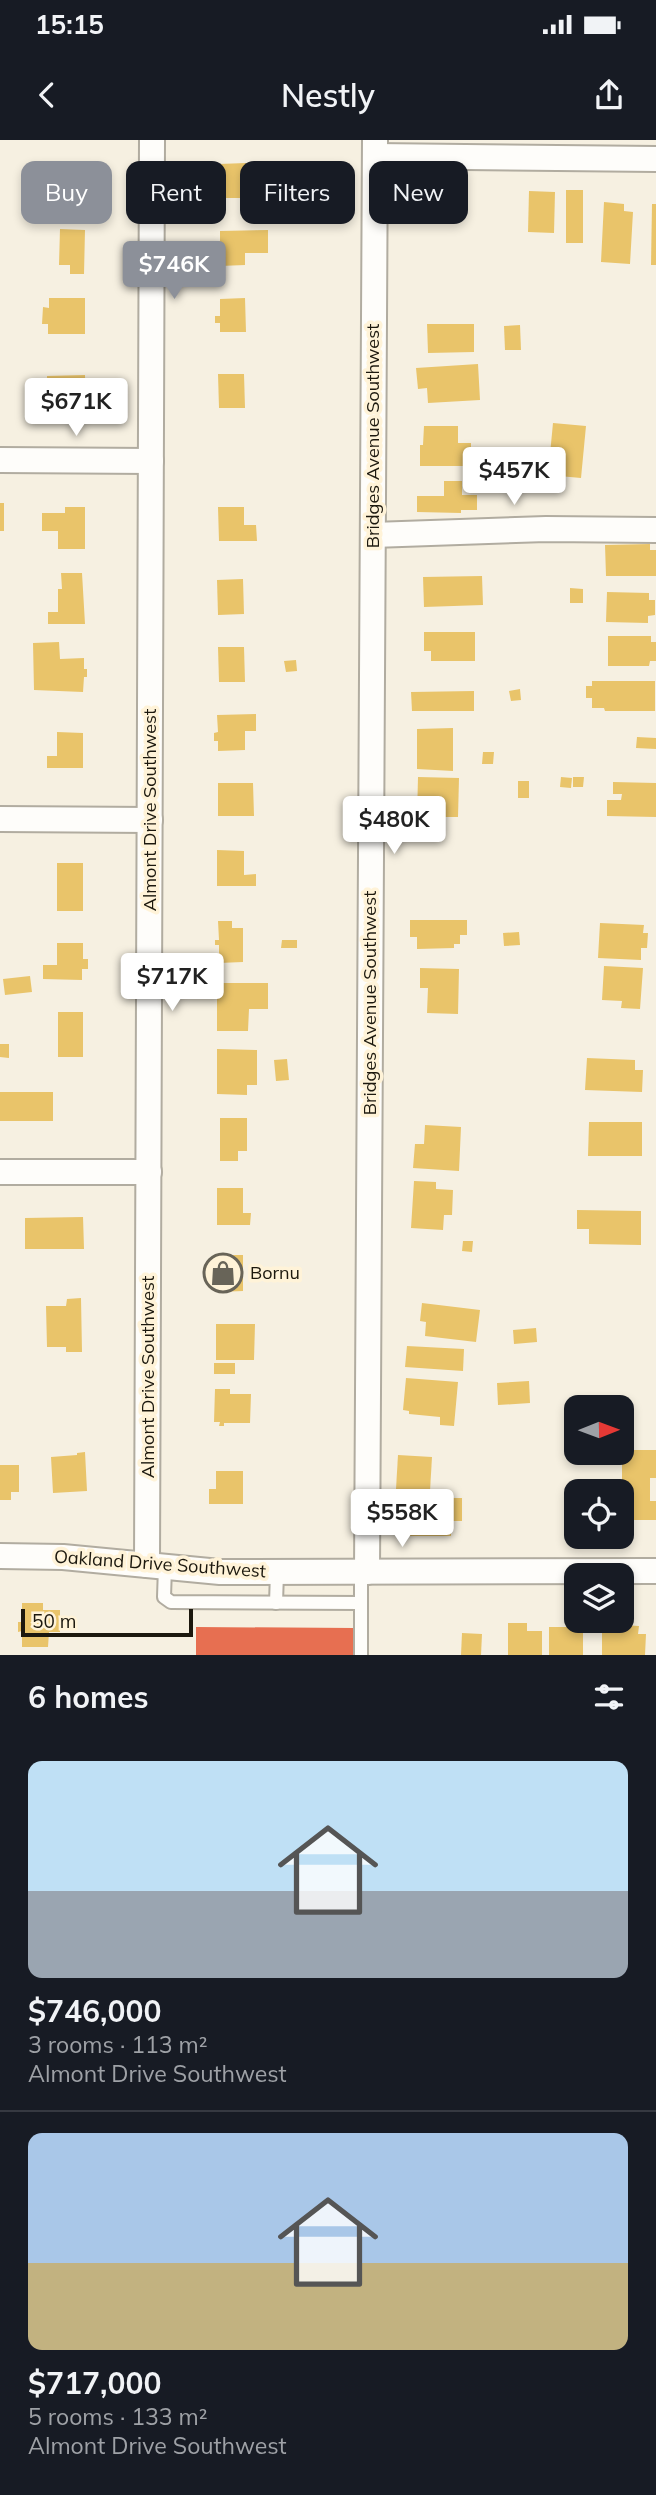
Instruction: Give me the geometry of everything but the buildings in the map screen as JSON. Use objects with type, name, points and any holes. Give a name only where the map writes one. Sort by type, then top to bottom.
[{"type":"street","name":"Almont Drive Southwest","points":[[152,140],[149,1172],[156,1566]]},
{"type":"street","points":[[375,148],[656,159]]},
{"type":"street","name":"Bridges Avenue Southwest","points":[[364,1572],[375,148]]},
{"type":"street","points":[[0,460],[151,461]]},
{"type":"street","points":[[373,534],[546,529],[656,530]]},
{"type":"street","points":[[0,819],[150,820]]},
{"type":"street","points":[[0,1172],[149,1172]]},
{"type":"street","name":"Oakland Drive Southwest","points":[[0,1556],[63,1557],[220,1572],[656,1571]]},
{"type":"lane","points":[[156,1566],[164,1597],[171,1602],[361,1603]]},
{"type":"lane","points":[[276,1603],[277,1572]]},
{"type":"lane","points":[[361,1655],[364,1572]]},
{"type":"place","name":"Bornu","points":[[223,1273]]}]
